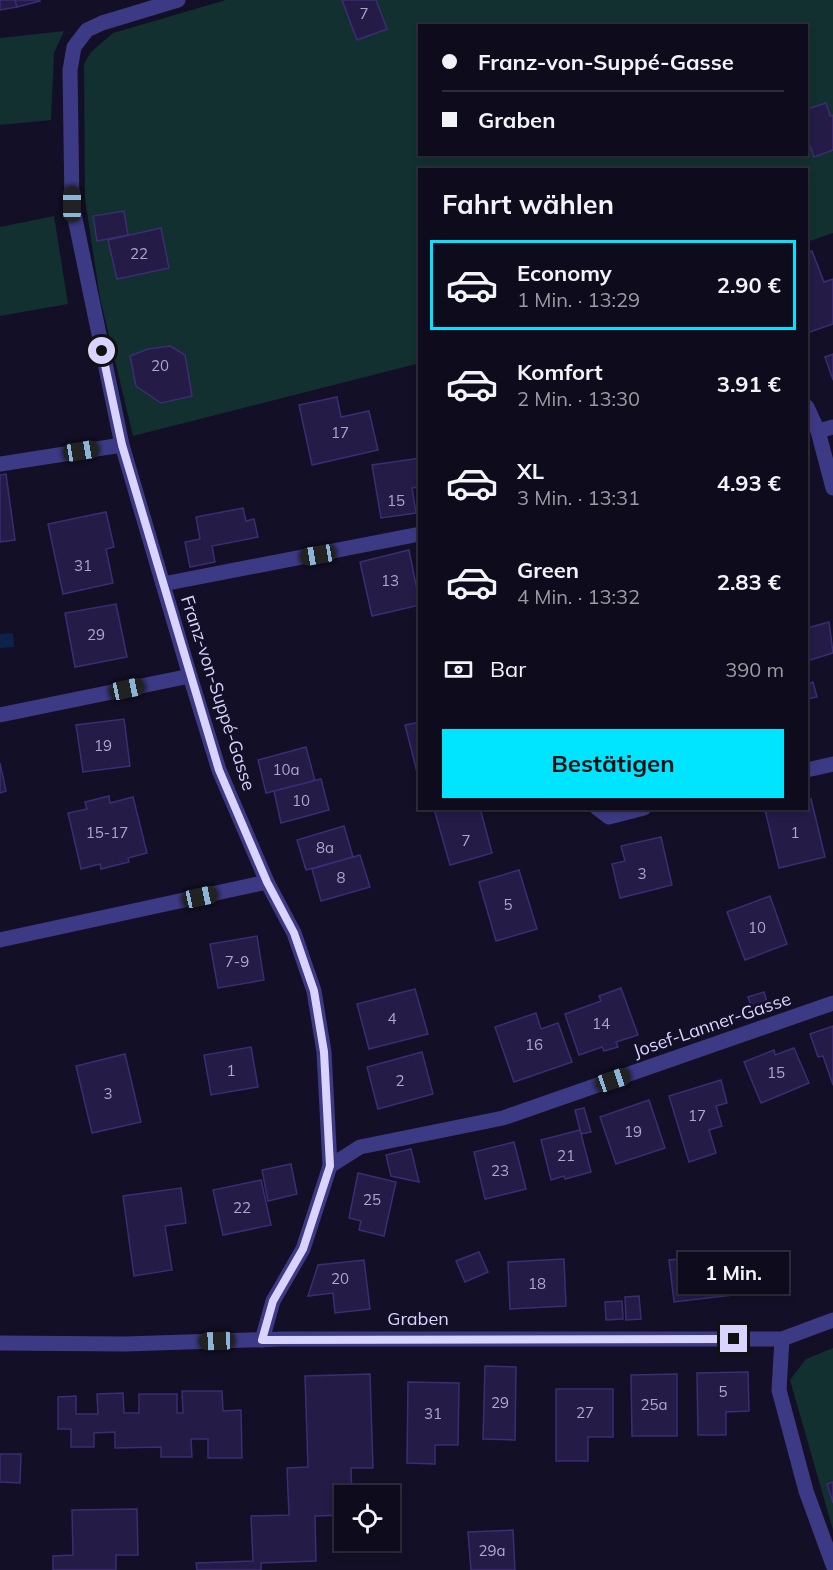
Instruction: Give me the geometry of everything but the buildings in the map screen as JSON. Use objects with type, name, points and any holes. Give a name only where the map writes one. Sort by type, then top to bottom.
[{"type":"street","name":"Franz-von-Suppé-Gasse","points":[[178,0],[102,23],[87,30],[79,39],[71,56],[70,70],[72,204],[122,445],[219,770],[267,882],[294,933],[314,991],[324,1052],[330,1166],[303,1249],[273,1301],[262,1340]]},
{"type":"street","points":[[808,408],[826,429],[833,488]]},
{"type":"street","points":[[0,464],[122,445]]},
{"type":"street","points":[[163,584],[418,534]]},
{"type":"street","points":[[0,715],[190,675]]},
{"type":"street","points":[[808,770],[833,764]]},
{"type":"street","points":[[600,810],[609,817],[636,810]]},
{"type":"street","points":[[0,940],[267,882]]},
{"type":"street","name":"Josef-Lanner-Gasse","points":[[330,1166],[360,1147],[503,1118],[833,1003]]},
{"type":"street","name":"Graben","points":[[0,1343],[782,1339],[833,1320]]},
{"type":"street","points":[[782,1339],[779,1390],[806,1491],[833,1565]]},
{"type":"green space","points":[[226,0],[833,0],[833,233],[808,242],[808,168],[418,168],[418,364],[133,436],[100,298],[85,199],[84,64],[91,52],[113,33]]},
{"type":"green space","points":[[64,31],[54,53],[51,120],[0,125],[0,38]]},
{"type":"green space","points":[[54,216],[68,304],[0,316],[0,227]]},
{"type":"green space","points":[[833,1348],[833,1530],[790,1380],[806,1359]]},
{"type":"water","points":[[13,633],[14,647],[0,648],[0,634]]},
{"type":"route","points":[[102,351],[122,445],[219,770],[267,882],[294,933],[314,991],[324,1052],[330,1166],[303,1249],[273,1301],[262,1340],[734,1339]]}]
